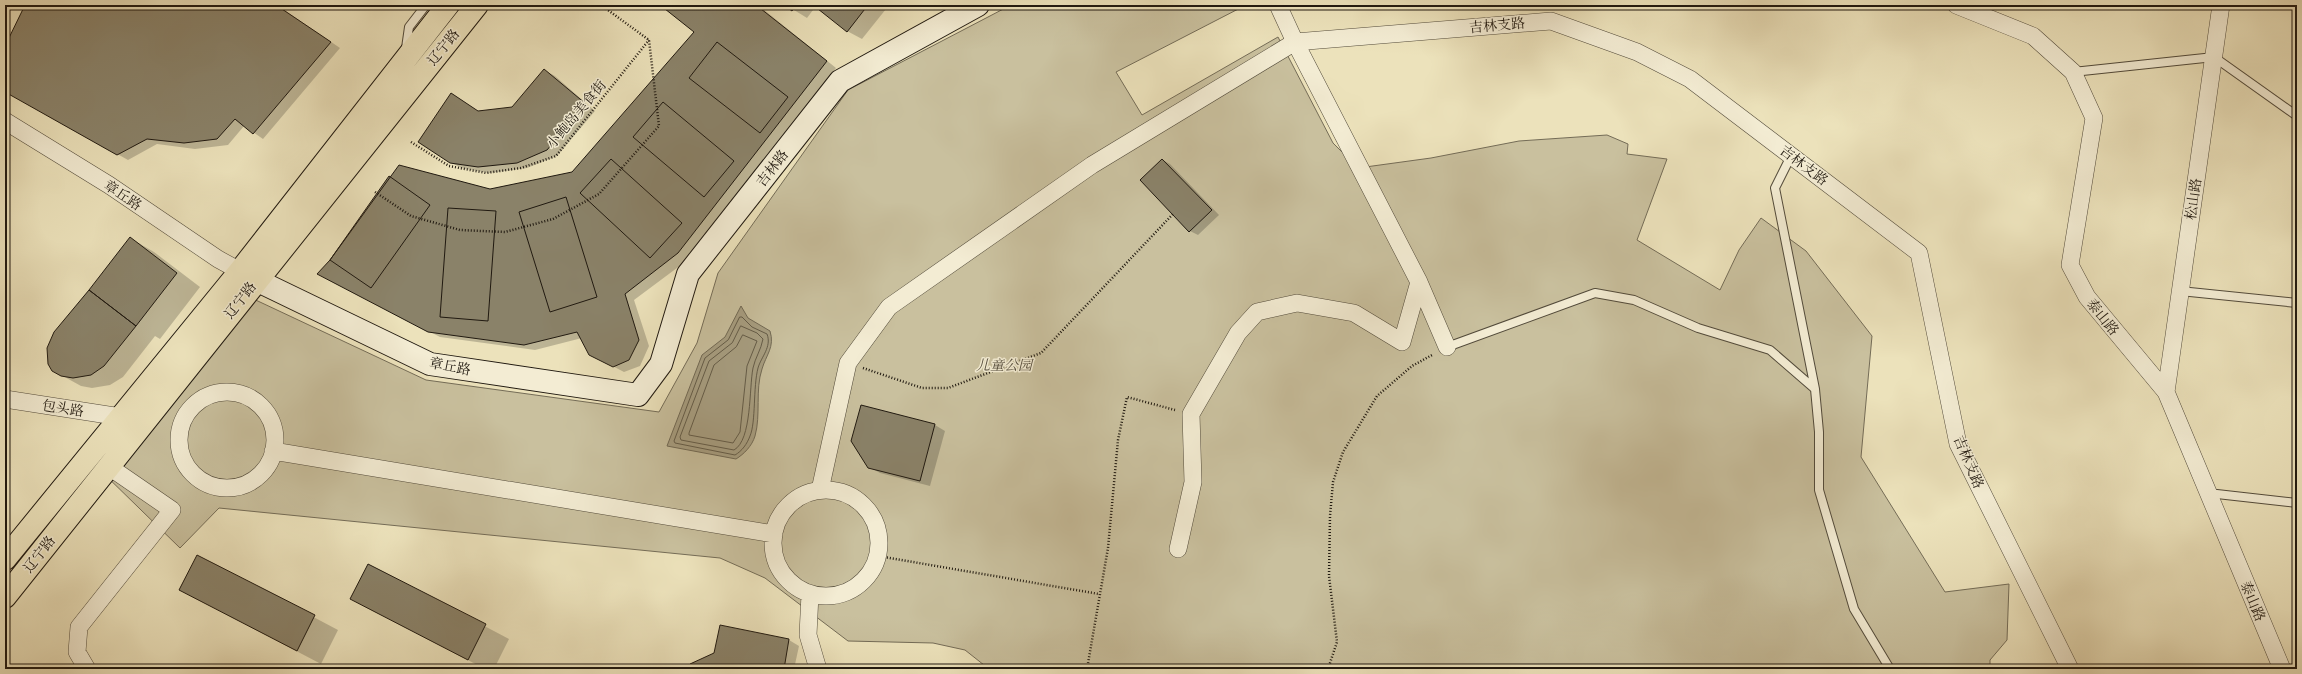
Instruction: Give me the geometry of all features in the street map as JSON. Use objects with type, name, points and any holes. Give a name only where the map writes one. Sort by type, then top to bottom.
[{"type":"main road","name":"辽宁路","points":[[5,597],[108,466],[404,60],[448,5]]},
{"type":"main road","name":"辽宁路","points":[[5,559],[121,417],[248,276],[311,214],[477,5]]},
{"type":"street","name":"吉林路","points":[[638,395],[661,364],[688,274],[840,81],[978,5]]},
{"type":"street","points":[[1278,5],[1295,42],[1419,282],[1447,347]]},
{"type":"street","name":"泰山路","points":[[1956,5],[2033,36],[2073,72],[2094,118],[2070,265],[2087,298],[2166,392],[2282,669]]},
{"type":"street","name":"松山路","points":[[2166,392],[2221,5]]},
{"type":"street","name":"吉林支路","points":[[1295,42],[1551,21],[1637,52],[1690,79],[1919,253],[1958,444],[2070,669]]},
{"type":"street","points":[[820,490],[848,363],[889,307],[1092,165],[1295,42]]},
{"type":"street","name":"章丘路","points":[[5,121],[109,184],[218,259],[248,276],[430,364],[638,395]]},
{"type":"street","points":[[1178,549],[1193,482],[1191,414],[1238,332],[1257,312],[1297,303],[1354,313],[1402,342],[1419,282]]},
{"type":"street","points":[[221,392],[237,393],[252,399],[264,410],[272,424],[275,440],[274,450],[265,470],[254,480],[240,486],[224,488],[209,485],[196,477],[186,466],[172,429],[183,420],[192,407],[205,397],[221,392]]},
{"type":"street","name":"包头路","points":[[5,399],[121,417]]},
{"type":"street","points":[[274,450],[774,534]]},
{"type":"street","points":[[87,669],[77,652],[79,627],[172,510],[108,466]]},
{"type":"street","points":[[820,490],[843,493],[853,497],[867,508],[876,522],[878,534],[878,556],[871,572],[860,585],[845,593],[828,596],[810,594],[797,587],[781,571],[773,550],[774,534],[779,518],[790,505],[804,495],[820,490]]},
{"type":"street","points":[[810,594],[808,635],[818,669]]},
{"type":"lane","points":[[404,60],[409,27],[426,5]]},
{"type":"lane","points":[[2073,72],[2214,57],[2297,116]]},
{"type":"lane","points":[[1791,156],[1775,188],[1815,389],[1819,432],[1819,490],[1854,609],[1890,669]]},
{"type":"lane","points":[[2180,291],[2297,303]]},
{"type":"lane","points":[[1447,347],[1595,293],[1634,300],[1698,328],[1770,350],[1815,389]]},
{"type":"lane","points":[[2208,493],[2297,502]]},
{"type":"path","points":[[375,192],[411,216],[460,230],[505,232],[553,219],[599,194],[659,126],[649,40],[601,5]]},
{"type":"path","name":"小鲍岛美食街","points":[[411,142],[449,166],[486,173],[522,168],[556,156],[649,40]]},
{"type":"path","points":[[848,363],[922,388],[948,388],[1041,353],[1173,214]]},
{"type":"path","points":[[1328,669],[1337,642],[1329,576],[1330,516],[1333,482],[1343,452],[1377,396],[1412,366],[1447,347]]},
{"type":"path","points":[[1087,669],[1108,548],[1118,440],[1127,397],[1191,414]]},
{"type":"path","points":[[878,556],[1099,594]]},
{"type":"green space","name":"儿童公园","points":[[1011,5],[1246,5],[1116,72],[1142,115],[1278,37],[1333,143],[1358,168],[1431,158],[1519,141],[1607,135],[1628,144],[1627,154],[1667,159],[1637,240],[1720,290],[1739,250],[1761,218],[1806,251],[1872,336],[1861,457],[1945,592],[2009,584],[2007,640],[1990,660],[1990,669],[989,669],[965,650],[933,643],[848,641],[765,578],[720,558],[219,508],[180,548],[99,469],[245,295],[426,380],[659,412],[697,343],[718,273],[848,90]]},
{"type":"water","points":[[741,306],[748,318],[770,331],[771,337],[771,346],[760,377],[758,420],[752,443],[745,452],[736,459],[667,446],[702,355],[725,337]]},
{"type":"building","points":[[25,5],[276,5],[331,42],[253,134],[235,119],[217,139],[184,143],[147,139],[117,155],[5,92],[5,46]]},
{"type":"building","points":[[660,5],[756,5],[827,61],[678,253],[625,294],[639,340],[629,360],[613,367],[589,355],[577,332],[524,345],[428,332],[317,274],[330,260],[399,165],[490,189],[572,172],[694,32]]},
{"type":"building","points":[[784,5],[796,5],[792,11]]},
{"type":"building","points":[[813,5],[868,5],[847,32]]},
{"type":"building","points":[[717,42],[788,97],[760,133],[689,78]]},
{"type":"building","points":[[544,69],[586,104],[547,150],[517,163],[478,167],[450,163],[418,142],[451,93],[478,111],[512,107]]},
{"type":"building","points":[[663,102],[734,161],[704,197],[633,137]]},
{"type":"building","points":[[611,159],[682,223],[650,258],[580,193]]},
{"type":"building","points":[[1162,159],[1212,210],[1189,232],[1140,180]]},
{"type":"building","points":[[389,176],[430,205],[371,288],[330,260]]},
{"type":"building","points":[[566,197],[597,297],[550,312],[519,212]]},
{"type":"building","points":[[448,208],[496,211],[488,321],[440,317]]},
{"type":"building","points":[[130,237],[177,273],[136,326],[89,290]]},
{"type":"building","points":[[89,290],[136,326],[104,366],[91,375],[73,378],[61,376],[52,371],[48,364],[47,348],[54,332]]},
{"type":"building","points":[[861,405],[935,424],[920,481],[868,468],[851,441]]},
{"type":"building","points":[[197,555],[315,615],[297,651],[179,590]]},
{"type":"building","points":[[368,564],[486,624],[468,660],[350,599]]},
{"type":"building","points":[[720,625],[789,639],[784,669],[687,669],[690,664],[714,653]]}]
